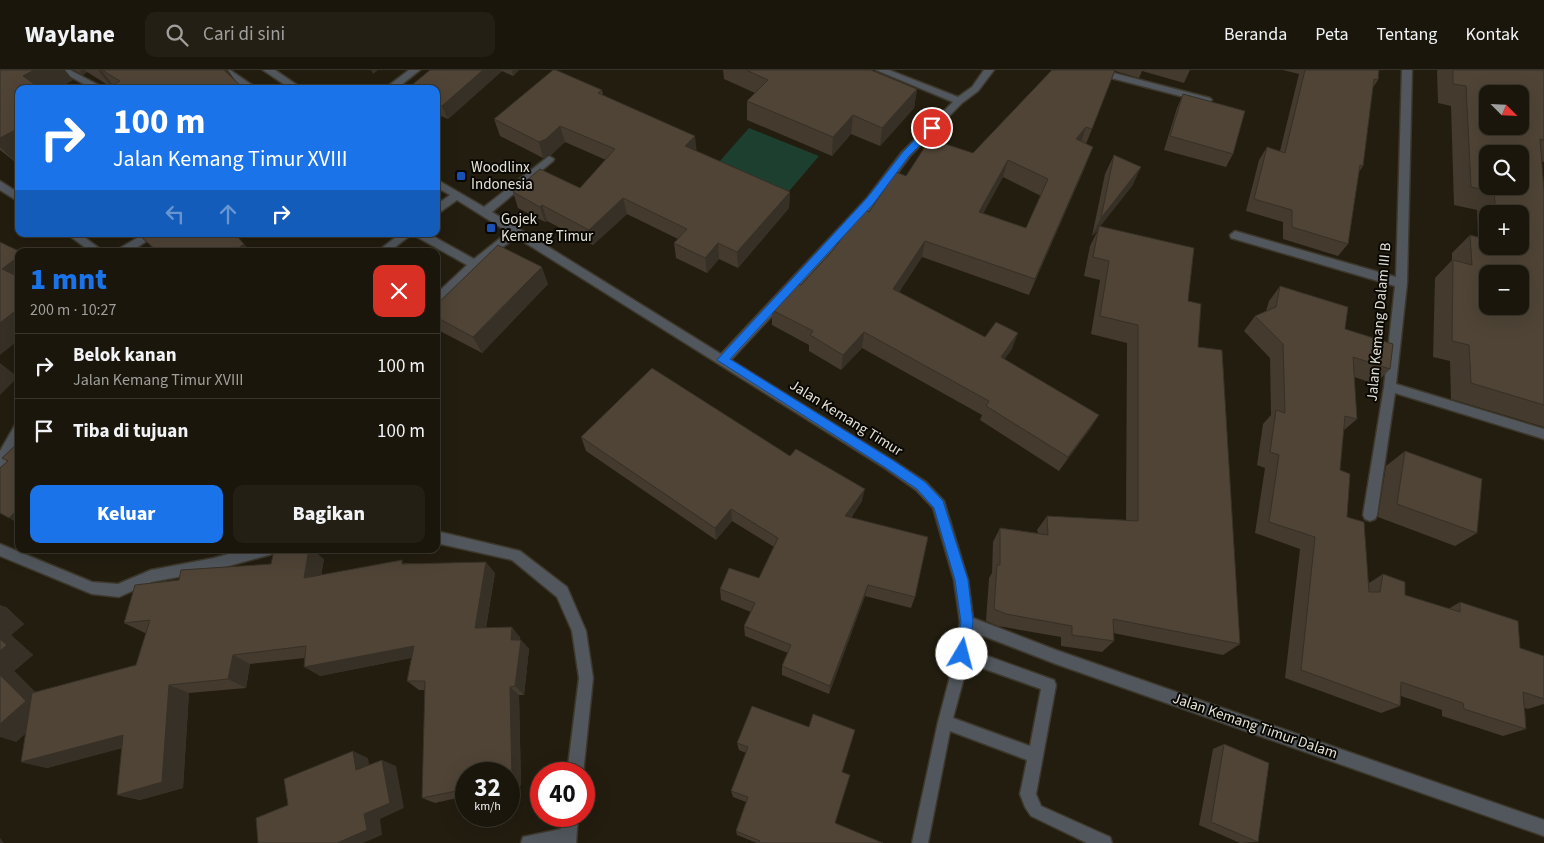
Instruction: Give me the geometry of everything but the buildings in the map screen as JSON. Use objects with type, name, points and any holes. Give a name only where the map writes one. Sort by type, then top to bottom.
[{"type":"street","points":[[63,70],[93,85]]},
{"type":"street","points":[[223,70],[247,85]]},
{"type":"street","points":[[268,70],[292,85]]},
{"type":"street","points":[[394,85],[415,70]]},
{"type":"street","points":[[882,70],[959,101]]},
{"type":"street","points":[[723,360],[870,200],[906,154],[959,101],[975,89],[989,70]]},
{"type":"street","points":[[1091,70],[1207,100]]},
{"type":"street","name":"Jalan Kemang Dalam III B","points":[[1370,515],[1390,387],[1401,283],[1407,70]]},
{"type":"street","points":[[485,212],[548,159]]},
{"type":"street","points":[[0,185],[15,195]]},
{"type":"street","name":"Jalan Kemang Timur","points":[[440,185],[890,465],[927,492],[939,505],[961,580],[967,622],[962,654],[945,722],[920,843]]},
{"type":"street","points":[[440,208],[457,196]]},
{"type":"street","points":[[440,297],[475,264],[516,231]]},
{"type":"street","points":[[1235,235],[1401,283]]},
{"type":"street","points":[[77,237],[93,248]]},
{"type":"street","points":[[129,248],[147,237]]},
{"type":"street","points":[[387,248],[403,237]]},
{"type":"street","points":[[426,237],[475,264]]},
{"type":"street","points":[[1390,387],[1544,434]]},
{"type":"street","points":[[0,462],[15,436]]},
{"type":"street","points":[[440,538],[515,555],[562,592],[579,631],[586,678],[576,762]]},
{"type":"street","points":[[0,550],[92,588],[119,591],[151,576],[214,564],[254,553]]},
{"type":"street","name":"Jalan Kemang Timur Dalam","points":[[967,622],[976,628],[1056,657],[1544,828]]},
{"type":"street","points":[[962,654],[1049,685],[1028,794],[1032,807],[1104,843]]},
{"type":"street","points":[[945,722],[1036,756]]},
{"type":"street","points":[[529,843],[568,839]]},
{"type":"green space","points":[[749,128],[819,156],[779,203],[711,171]]},
{"type":"place","name":"Woodlinx Indonesia","points":[[461,176]]},
{"type":"place","name":"Gojek Kemang Timur","points":[[491,228]]},
{"type":"route","points":[[932,128],[906,154],[870,200],[723,360],[890,465],[921,486],[939,505],[961,580],[967,622],[962,654]]}]
